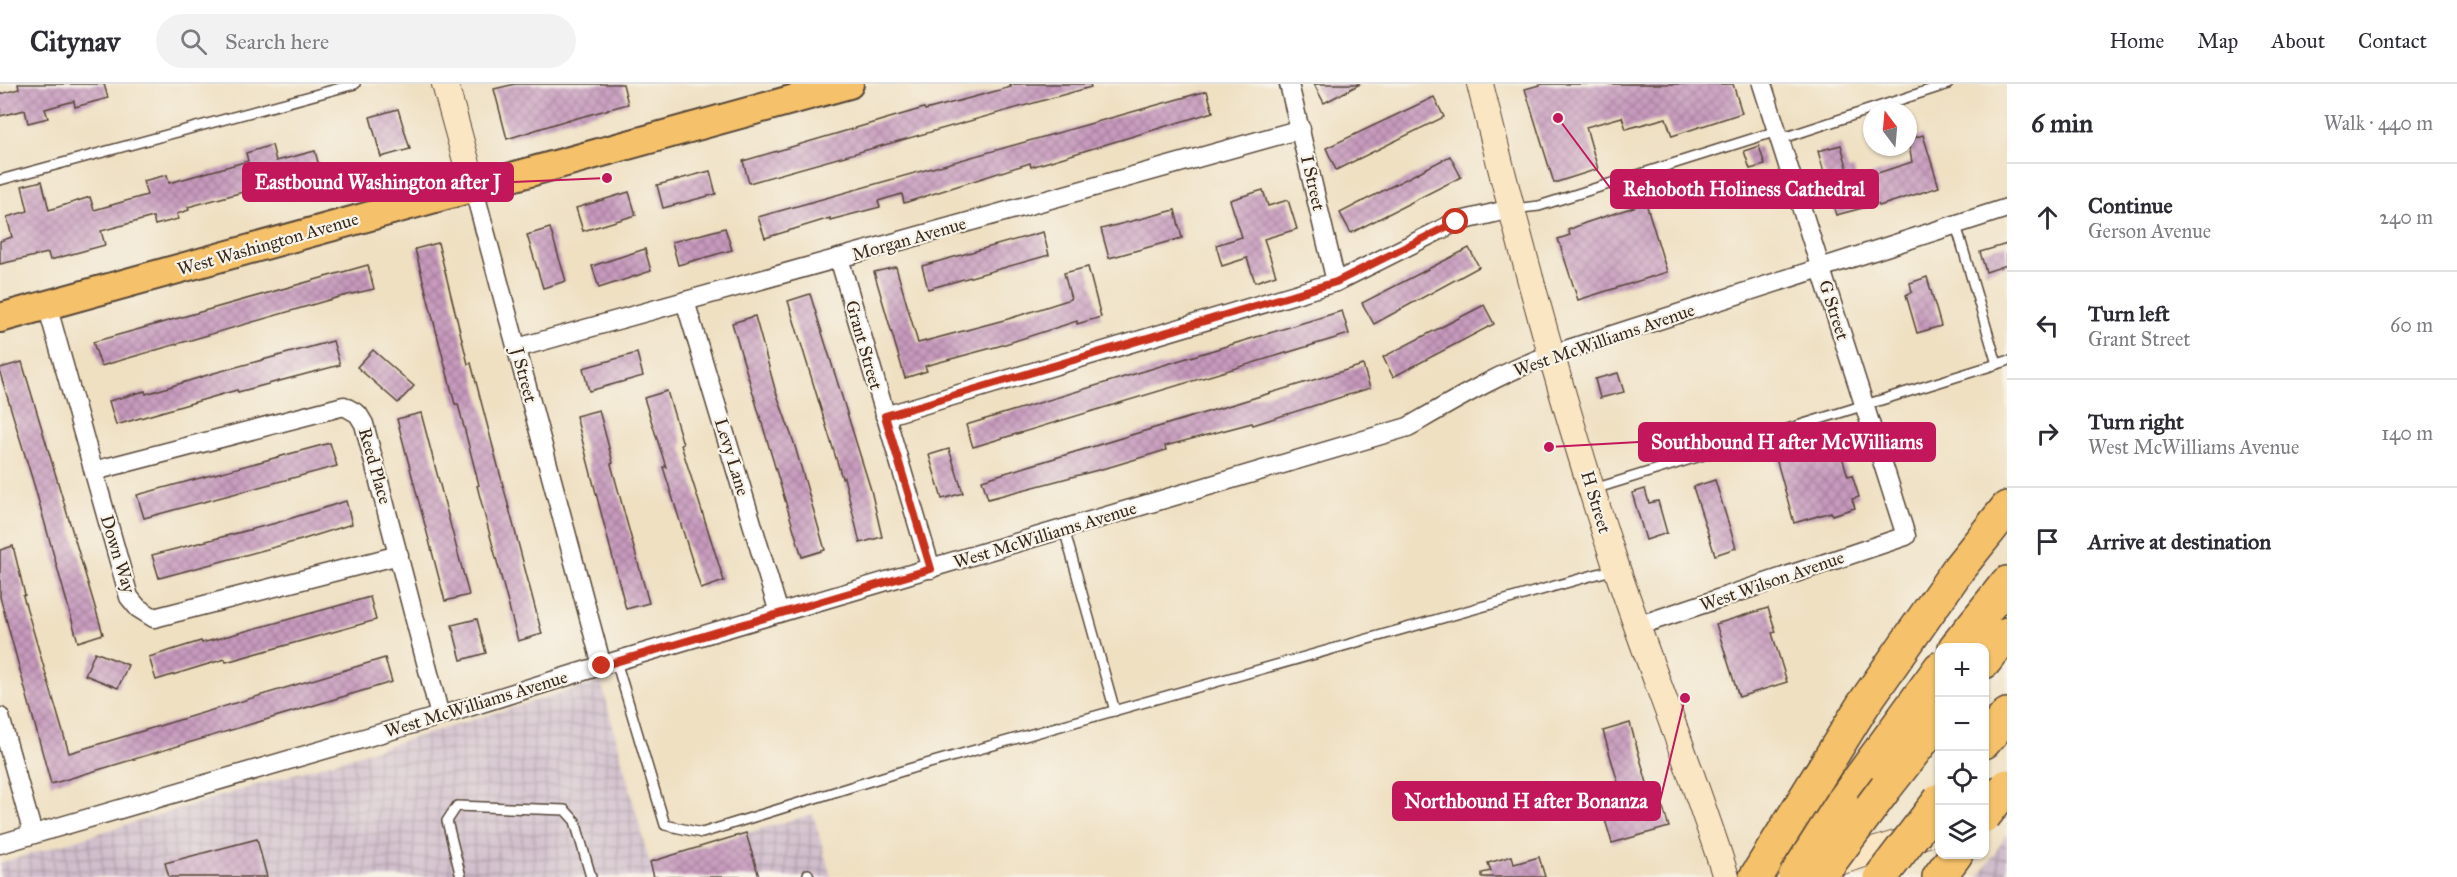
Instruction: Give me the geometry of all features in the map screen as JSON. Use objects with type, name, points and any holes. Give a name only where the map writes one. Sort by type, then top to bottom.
[{"type":"highway","points":[[1756,877],[1863,705],[1959,568],[2007,508]]},
{"type":"highway","points":[[1959,643],[2007,583]]},
{"type":"highway","points":[[1989,656],[2007,634]]},
{"type":"highway","points":[[1793,877],[1842,803],[1935,675]]},
{"type":"highway","points":[[1989,736],[2007,715]]},
{"type":"highway","points":[[1819,877],[1935,724]]},
{"type":"highway","points":[[1989,809],[2007,786]]},
{"type":"highway","points":[[1881,877],[1936,805]]},
{"type":"highway","points":[[1939,877],[1953,859]]},
{"type":"main road","name":"West Washington Avenue","points":[[0,318],[849,84]]},
{"type":"street","name":"J Street","points":[[445,84],[517,348],[609,664]]},
{"type":"street","name":"I Street","points":[[1289,84],[1336,282]]},
{"type":"street","name":"H Street","points":[[1480,84],[1550,354],[1617,568],[1709,822],[1726,877]]},
{"type":"street","name":"G Street","points":[[1762,84],[1906,536]]},
{"type":"street","name":"Morgan Avenue","points":[[517,348],[1301,129]]},
{"type":"street","name":"West McWilliams Avenue","points":[[0,844],[440,716],[1408,427],[1475,388],[1550,354],[2007,208]]},
{"type":"street","points":[[885,416],[1336,282],[1456,222],[1511,209]]},
{"type":"street","name":"Grant Street","points":[[839,258],[931,569]]},
{"type":"street","name":"Levy Lane","points":[[685,301],[779,614]]},
{"type":"street","name":"Down Way","points":[[47,305],[129,597],[138,608],[154,618],[399,555]]},
{"type":"street","name":"Reed Place","points":[[94,471],[344,406],[358,414],[364,424],[440,716]]},
{"type":"street","name":"West Wilson Avenue","points":[[1637,626],[1906,536]]},
{"type":"street","points":[[0,717],[33,834]]},
{"type":"street","points":[[1989,814],[2007,809]]},
{"type":"street","points":[[1793,877],[1935,832]]},
{"type":"lane","points":[[0,180],[355,84]]},
{"type":"lane","points":[[1911,84],[1914,95]]},
{"type":"lane","points":[[1511,209],[1539,206],[1948,84]]},
{"type":"lane","points":[[1956,225],[1997,364]]},
{"type":"lane","points":[[1592,489],[2007,361]]},
{"type":"lane","points":[[1064,529],[1115,711]]},
{"type":"lane","points":[[609,664],[665,825],[702,833],[912,768],[1617,568]]},
{"type":"lane","points":[[461,877],[447,821],[457,806],[565,810],[575,821],[591,877]]},
{"type":"shaded area","points":[[601,681],[649,861],[813,814],[831,877],[0,877],[0,863]]},
{"type":"shaded area","points":[[2007,834],[2007,877],[1979,877]]},
{"type":"building","points":[[18,84],[104,84],[108,98],[75,107],[74,101],[45,109],[48,118],[28,123],[25,110],[0,116],[0,94],[19,89]]},
{"type":"building","points":[[515,84],[623,84],[628,104],[507,139],[494,89]]},
{"type":"building","points":[[1010,84],[1090,84],[1091,87],[749,183],[743,161],[924,108],[925,110],[1011,87]]},
{"type":"building","points":[[1314,84],[1360,84],[1324,103]]},
{"type":"building","points":[[1543,84],[1733,84],[1742,113],[1672,136],[1666,118],[1626,129],[1622,117],[1586,127],[1598,169],[1554,183],[1525,89]]},
{"type":"building","points":[[1207,91],[1213,112],[1031,167],[1030,163],[904,203],[902,194],[878,201],[880,207],[830,220],[830,218],[765,238],[758,217]]},
{"type":"building","points":[[1434,97],[1444,117],[1336,170],[1326,148]]},
{"type":"building","points":[[398,109],[410,149],[381,157],[370,117]]},
{"type":"building","points":[[1923,135],[1939,187],[1879,206],[1878,204],[1836,215],[1818,151],[1841,145],[1848,170],[1854,169],[1856,180],[1912,162],[1911,156],[1917,156],[1917,137]]},
{"type":"building","points":[[272,145],[276,161],[315,151],[320,170],[282,180],[284,188],[245,198],[243,192],[188,207],[189,210],[177,214],[178,219],[155,225],[153,217],[101,231],[105,245],[50,260],[48,253],[0,264],[0,241],[12,237],[7,217],[28,211],[22,186],[42,181],[49,210],[90,197],[94,210],[147,195],[143,181],[167,175],[169,183],[248,161],[246,153]]},
{"type":"building","points":[[1759,146],[1765,165],[1750,169],[1744,151]]},
{"type":"building","points":[[1450,156],[1461,177],[1351,233],[1340,213]]},
{"type":"building","points":[[710,171],[716,194],[663,208],[657,185]]},
{"type":"building","points":[[1263,190],[1268,206],[1288,200],[1297,229],[1264,239],[1276,275],[1255,282],[1247,258],[1222,266],[1216,245],[1242,237],[1230,200]]},
{"type":"building","points":[[629,192],[636,215],[583,231],[576,208]]},
{"type":"building","points":[[1646,203],[1667,272],[1578,300],[1558,239],[1570,235],[1568,230],[1585,223]]},
{"type":"building","points":[[1175,210],[1182,238],[1109,258],[1101,229]]},
{"type":"building","points":[[550,228],[566,281],[543,288],[527,235]]},
{"type":"building","points":[[725,228],[732,250],[678,265],[672,242]]},
{"type":"building","points":[[1043,232],[1049,255],[928,289],[922,266]]},
{"type":"building","points":[[438,243],[468,364],[471,363],[542,634],[518,641],[458,404],[455,404],[415,249]]},
{"type":"building","points":[[2007,244],[2007,265],[1986,272],[1980,252]]},
{"type":"building","points":[[1469,248],[1479,267],[1374,324],[1362,303]]},
{"type":"building","points":[[645,249],[651,271],[599,288],[592,266]]},
{"type":"building","points":[[368,265],[374,289],[339,297],[101,366],[93,342]]},
{"type":"building","points":[[896,267],[918,343],[1008,319],[1071,299],[1064,273],[1088,267],[1101,317],[1077,324],[1077,321],[999,346],[925,366],[927,371],[905,378],[874,272]]},
{"type":"building","points":[[1927,277],[1941,326],[1917,333],[1906,295],[1912,292],[1910,283]]},
{"type":"building","points":[[810,294],[871,490],[882,537],[860,543],[844,477],[842,478],[788,301]]},
{"type":"building","points":[[1484,305],[1494,324],[1393,377],[1383,357]]},
{"type":"building","points":[[1342,311],[1349,334],[973,447],[966,425]]},
{"type":"building","points":[[755,316],[825,550],[802,557],[732,323]]},
{"type":"building","points":[[333,341],[340,365],[238,392],[237,390],[116,425],[109,401],[145,391],[146,394]]},
{"type":"building","points":[[373,350],[414,386],[398,403],[357,367]]},
{"type":"building","points":[[637,353],[643,376],[589,391],[583,368]]},
{"type":"building","points":[[22,362],[103,634],[78,642],[0,373],[0,368]]},
{"type":"building","points":[[1363,365],[1370,388],[1253,425],[1252,423],[1165,446],[1166,450],[1113,466],[988,499],[982,480]]},
{"type":"building","points":[[1618,373],[1624,392],[1600,398],[1595,379]]},
{"type":"building","points":[[667,391],[683,444],[681,445],[724,581],[701,589],[644,398]]},
{"type":"building","points":[[599,410],[613,463],[611,464],[649,603],[626,609],[576,416]]},
{"type":"building","points":[[421,413],[469,595],[445,601],[397,419]]},
{"type":"building","points":[[1834,431],[1848,476],[1852,475],[1859,497],[1852,499],[1855,508],[1832,515],[1831,512],[1794,523],[1776,458],[1811,449],[1808,440]]},
{"type":"building","points":[[330,443],[337,466],[144,518],[137,495]]},
{"type":"building","points":[[949,449],[963,493],[942,499],[929,455]]},
{"type":"building","points":[[1715,480],[1736,548],[1715,555],[1693,487]]},
{"type":"building","points":[[1645,489],[1649,503],[1658,501],[1667,533],[1646,540],[1632,493]]},
{"type":"building","points":[[346,501],[352,524],[159,578],[152,555],[276,523]]},
{"type":"building","points":[[13,546],[25,595],[23,596],[69,753],[385,658],[392,682],[51,784],[0,597],[0,550]]},
{"type":"building","points":[[370,597],[376,620],[226,662],[225,659],[156,680],[149,657],[201,641],[202,643]]},
{"type":"building","points":[[1768,608],[1776,632],[1772,633],[1787,682],[1739,697],[1716,624]]},
{"type":"building","points":[[477,619],[486,653],[461,660],[452,625]]},
{"type":"building","points":[[95,652],[128,665],[118,688],[85,675]]},
{"type":"building","points":[[1630,723],[1649,790],[1657,788],[1669,827],[1612,843],[1601,806],[1623,800],[1603,731]]},
{"type":"building","points":[[746,833],[759,877],[654,877],[650,862]]},
{"type":"building","points":[[257,839],[267,877],[169,877],[165,863]]},
{"type":"building","points":[[1512,856],[1514,864],[1539,857],[1545,877],[1482,877],[1482,873],[1491,871],[1488,863]]},
{"type":"place","name":"Rehoboth Holiness Cathedral","points":[[1558,118]]},
{"type":"place","name":"Eastbound Washington after J","points":[[607,178]]},
{"type":"place","name":"Southbound H after McWilliams","points":[[1549,447]]},
{"type":"place","name":"Northbound H after Bonanza","points":[[1685,698]]},
{"type":"route","points":[[602,666],[931,569],[885,416],[1336,282],[1456,222]]}]
